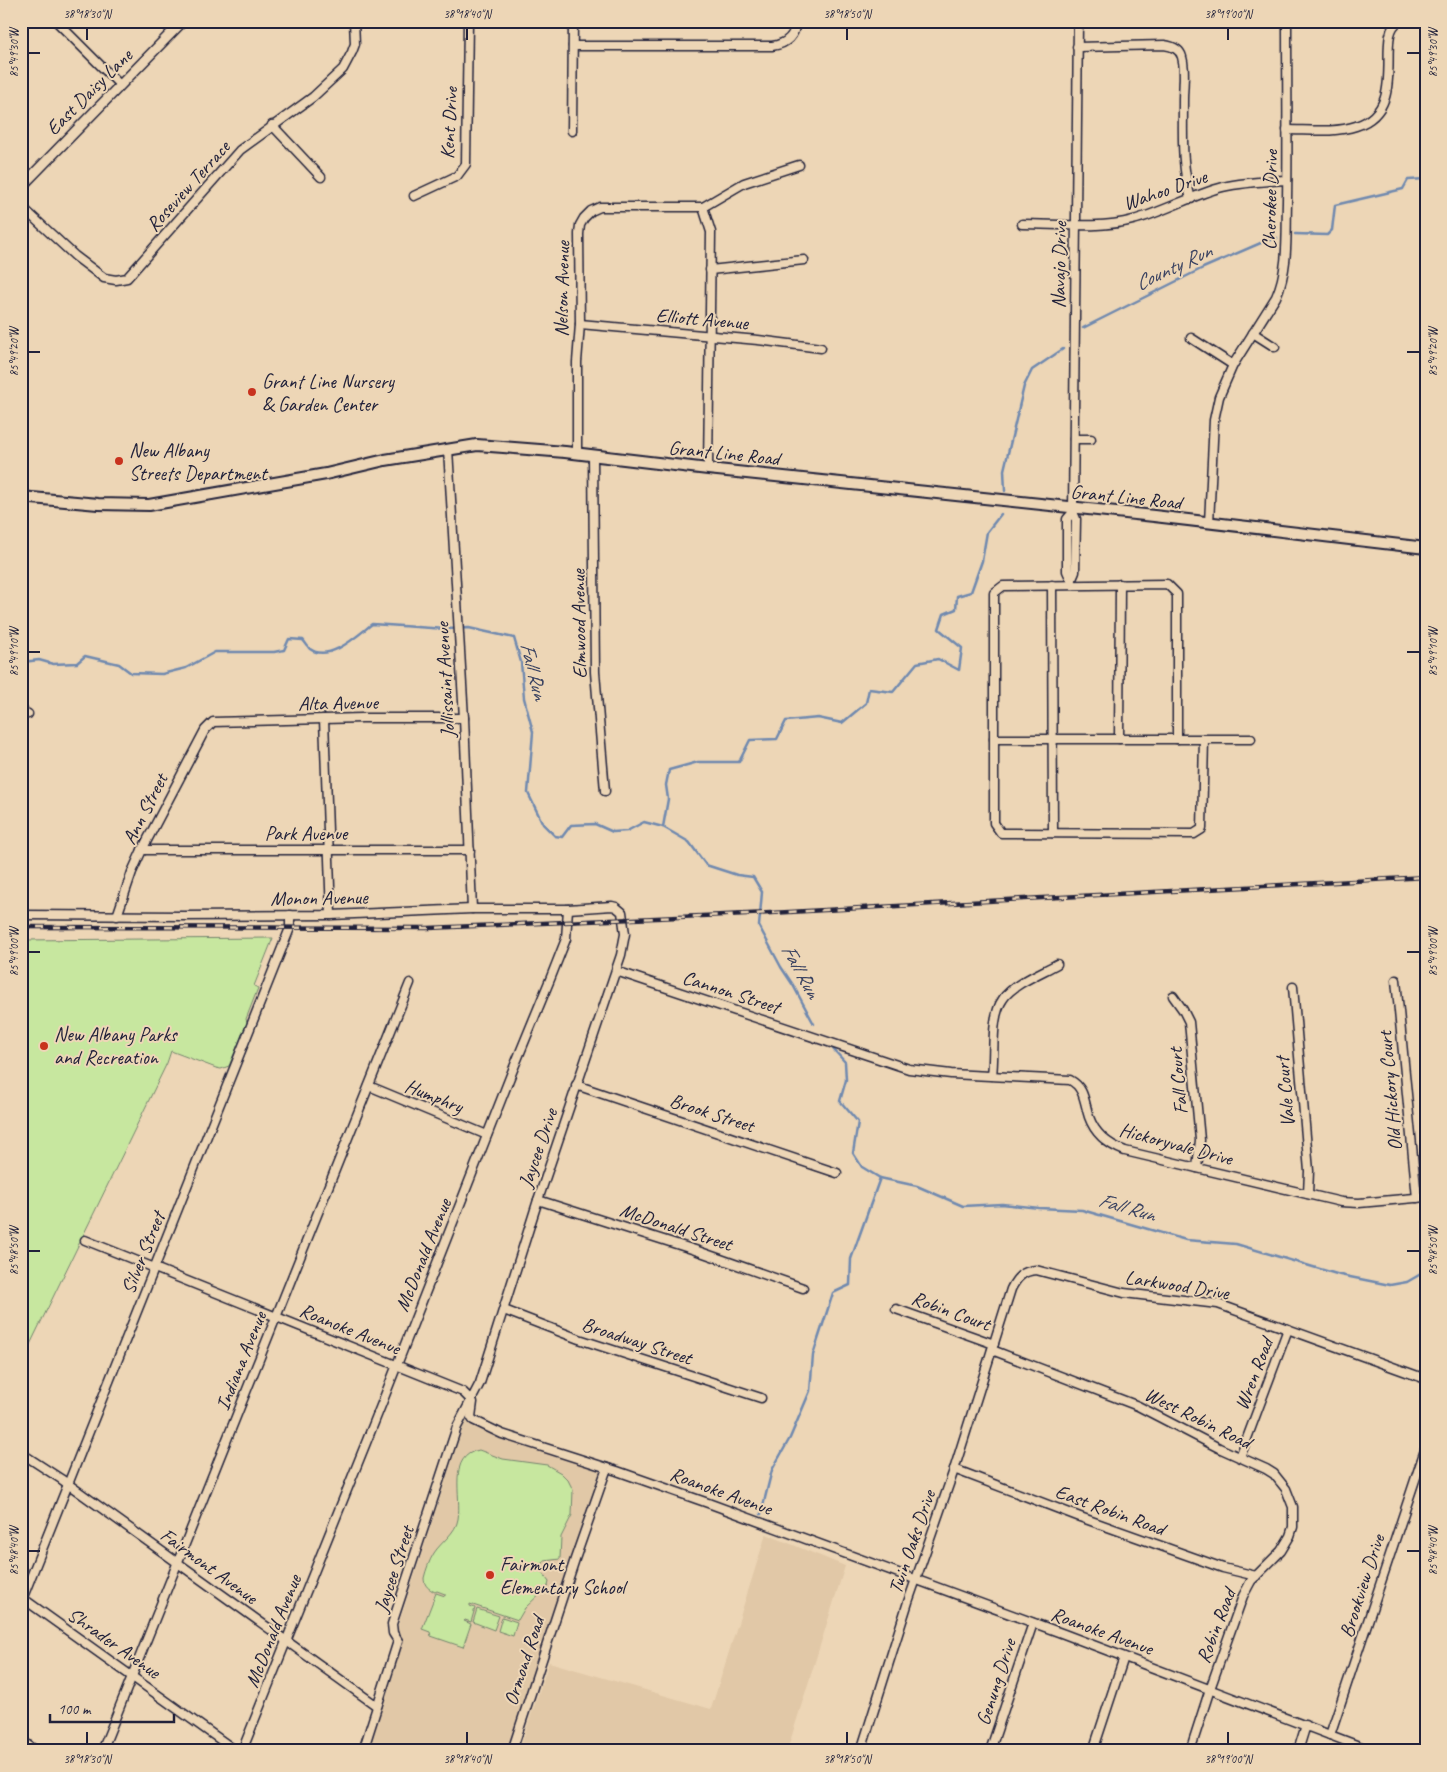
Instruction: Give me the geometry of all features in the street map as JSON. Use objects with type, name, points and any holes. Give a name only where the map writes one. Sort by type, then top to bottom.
[{"type":"main road","name":"Grant Line Road","points":[[21,497],[98,504],[149,505],[326,474],[384,460],[477,445],[577,454],[1426,548]]},
{"type":"main road","points":[[21,1742],[34,1751]]},
{"type":"street","points":[[56,21],[120,85]]},
{"type":"street","name":"East Daisy Lane","points":[[21,187],[183,21]]},
{"type":"street","name":"Roseview Terrace","points":[[21,206],[75,256],[104,278],[116,280],[127,278],[232,158],[272,125],[313,97],[343,69],[355,44],[354,21]]},
{"type":"street","name":"Kent Drive","points":[[414,196],[457,176],[466,164],[468,21]]},
{"type":"street","points":[[572,131],[573,21]]},
{"type":"street","points":[[572,46],[772,46],[786,42],[791,37],[795,31],[796,21]]},
{"type":"street","name":"Navajo Drive","points":[[1072,582],[1075,572],[1076,519],[1073,510],[1075,134],[1078,21]]},
{"type":"street","name":"Cherokee Drive","points":[[1209,523],[1214,420],[1219,397],[1233,365],[1273,302],[1283,277],[1286,254],[1287,21]]},
{"type":"street","points":[[1287,130],[1350,128],[1358,126],[1373,116],[1383,102],[1388,84],[1390,67],[1388,43],[1391,29],[1400,21]]},
{"type":"street","points":[[1077,47],[1164,45],[1176,48],[1180,52],[1184,86],[1183,166],[1191,199]]},
{"type":"street","points":[[272,125],[321,177]]},
{"type":"street","name":"Nelson Avenue","points":[[577,454],[577,362],[580,324],[578,234],[580,224],[591,211],[600,207],[703,206],[744,183],[799,165]]},
{"type":"street","name":"Wahoo Drive","points":[[1022,224],[1111,224],[1164,210],[1222,187],[1242,183],[1287,180]]},
{"type":"street","points":[[703,206],[711,232],[708,469]]},
{"type":"street","points":[[710,270],[804,260]]},
{"type":"street","name":"Elliott Avenue","points":[[580,324],[758,340],[822,348]]},
{"type":"street","points":[[1253,333],[1275,347]]},
{"type":"street","points":[[1191,338],[1233,365]]},
{"type":"street","points":[[1074,439],[1091,439]]},
{"type":"street","name":"Jollissaint Avenue","points":[[448,449],[464,718],[472,909]]},
{"type":"street","name":"Elmwood Avenue","points":[[593,456],[595,672],[605,791]]},
{"type":"street","points":[[1177,739],[1177,594],[1167,584],[1072,582],[1052,585],[1003,586],[994,593],[994,824],[1001,833],[1194,834],[1202,829],[1204,739]]},
{"type":"street","points":[[1119,739],[1120,584]]},
{"type":"street","points":[[1052,585],[1053,833]]},
{"type":"street","name":"Alta Avenue","points":[[213,722],[464,718]]},
{"type":"street","points":[[324,719],[331,915]]},
{"type":"street","name":"Ann Street","points":[[117,916],[132,872],[142,850],[195,746],[205,730],[213,722]]},
{"type":"street","points":[[994,739],[1250,739]]},
{"type":"street","name":"Park Avenue","points":[[142,850],[470,850]]},
{"type":"street","name":"Monon Avenue","points":[[21,916],[331,915],[472,909],[616,907]]},
{"type":"street","name":"Jaycee Drive","points":[[472,1400],[480,1383],[538,1200],[623,948],[625,934],[622,912],[616,907]]},
{"type":"street","name":"McDonald Avenue","points":[[242,1751],[566,939],[568,909]]},
{"type":"street","name":"Silver Street","points":[[22,1599],[290,928],[290,915]]},
{"type":"street","points":[[992,1075],[996,1013],[1002,1000],[1013,989],[1058,964]]},
{"type":"street","name":"Cannon Street","points":[[616,971],[865,1054]]},
{"type":"street","name":"Old Hickory Court","points":[[1396,980],[1417,1198]]},
{"type":"street","name":"Indiana Avenue","points":[[102,1751],[410,983]]},
{"type":"street","name":"Vale Court","points":[[1293,987],[1309,1171],[1308,1194]]},
{"type":"street","name":"Fall Court","points":[[1173,996],[1189,1022],[1200,1140],[1197,1168]]},
{"type":"street","name":"Hickoryvale Drive","points":[[865,1054],[909,1069],[924,1072],[1070,1080],[1081,1088],[1089,1118],[1098,1133],[1110,1144],[1125,1151],[1350,1203],[1426,1197]]},
{"type":"street","name":"Brook Street","points":[[576,1085],[837,1173]]},
{"type":"street","name":"Humphry","points":[[369,1086],[487,1135]]},
{"type":"street","name":"McDonald Street","points":[[538,1200],[695,1250],[803,1288]]},
{"type":"street","name":"Roanoke Avenue","points":[[85,1240],[463,1392],[472,1400],[471,1418],[478,1424],[502,1434],[708,1503],[1033,1622],[1372,1751]]},
{"type":"street","name":"Larkwood Drive","points":[[993,1347],[1011,1288],[1019,1277],[1029,1270],[1036,1270],[1124,1293],[1213,1303],[1426,1379]]},
{"type":"street","name":"Robin Court","points":[[896,1309],[993,1347]]},
{"type":"street","name":"Broadway Street","points":[[504,1310],[579,1340],[761,1398]]},
{"type":"street","name":"Wren Road","points":[[1240,1457],[1288,1329]]},
{"type":"street","name":"West Robin Road","points":[[993,1347],[1138,1406],[1206,1442],[1274,1474],[1286,1488],[1293,1507],[1293,1527],[1281,1551],[1256,1576]]},
{"type":"street","name":"Twin Oaks Drive","points":[[861,1751],[993,1347]]},
{"type":"street","name":"Jaycee Street","points":[[363,1751],[398,1641],[393,1633],[392,1624],[457,1427],[472,1400]]},
{"type":"street","name":"Brookview Drive","points":[[1330,1735],[1426,1447]]},
{"type":"street","name":"Fairmont Avenue","points":[[21,1454],[69,1485],[377,1706]]},
{"type":"street","name":"Ormond Road","points":[[512,1751],[607,1468]]},
{"type":"street","name":"East Robin Road","points":[[954,1469],[1214,1565],[1256,1576]]},
{"type":"street","name":"Robin Road","points":[[1190,1751],[1243,1596],[1256,1576]]},
{"type":"street","name":"Shrader Avenue","points":[[22,1599],[236,1751]]},
{"type":"street","name":"Genung Drive","points":[[990,1751],[1033,1622]]},
{"type":"street","points":[[1093,1751],[1124,1657]]},
{"type":"street","points":[[1298,1751],[1306,1726]]},
{"type":"shaded area","name":"Fairmont Elementary School","points":[[465,1421],[488,1433],[601,1471],[509,1751],[357,1751]]},
{"type":"shaded area","points":[[766,1534],[845,1566],[787,1751],[519,1751],[549,1662],[711,1709]]},
{"type":"green space","points":[[273,938],[254,986],[258,988],[246,1019],[247,1023],[229,1066],[221,1069],[216,1068],[171,1051],[167,1063],[21,1363],[21,940]]},
{"type":"green space","points":[[479,1450],[503,1459],[547,1465],[561,1473],[568,1480],[573,1490],[572,1515],[561,1537],[560,1559],[544,1561],[540,1570],[549,1582],[548,1586],[525,1608],[518,1620],[470,1604],[470,1606],[475,1608],[471,1622],[464,1621],[471,1624],[463,1647],[431,1636],[430,1632],[422,1629],[436,1593],[445,1596],[445,1594],[435,1592],[429,1588],[424,1578],[434,1553],[457,1524],[459,1468],[469,1454]]},
{"type":"green space","points":[[477,1609],[499,1616],[494,1630],[473,1622]]},
{"type":"green space","points":[[502,1617],[517,1622],[513,1636],[498,1631]]},
{"type":"waterway","name":"County Run","points":[[1295,234],[1327,235],[1332,230],[1335,205],[1403,189],[1408,180],[1426,179]]},
{"type":"waterway","name":"County Run","points":[[1083,328],[1203,268],[1263,242],[1277,238]]},
{"type":"waterway","name":"County Run","points":[[1005,491],[1004,470],[1024,386],[1032,370],[1063,349]]},
{"type":"waterway","name":"County Run","points":[[663,827],[668,799],[666,785],[669,770],[698,762],[739,762],[750,740],[777,739],[786,721],[818,718],[842,723],[866,703],[869,689],[893,692],[917,663],[938,659],[959,670],[962,648],[939,629],[944,614],[956,609],[957,596],[971,592],[982,561],[987,532],[1001,514]]},
{"type":"waterway","name":"Fall Run","points":[[21,660],[23,662],[39,660],[53,664],[77,663],[85,656],[119,664],[131,673],[162,674],[186,668],[215,652],[274,652],[284,650],[289,639],[303,640],[310,649],[326,653],[343,646],[372,624],[446,629],[469,628],[514,638],[521,662],[524,698],[533,732],[528,793],[543,824],[555,836],[562,837],[571,825],[595,824],[613,832],[627,831],[644,822],[663,827],[689,842],[706,865],[737,875],[753,877],[762,892],[759,926],[814,1024]]},
{"type":"waterway","name":"Fall Run","points":[[833,1049],[845,1062],[846,1080],[840,1101],[858,1122],[853,1153],[862,1167],[880,1178],[917,1186],[963,1206],[1002,1204],[1082,1210],[1186,1240],[1236,1244],[1340,1275],[1390,1285],[1407,1282],[1426,1271]]},
{"type":"waterway","points":[[761,1514],[772,1470],[790,1438],[810,1391],[813,1355],[833,1293],[850,1285],[851,1259],[880,1178]]},
{"type":"railway","points":[[21,927],[429,928],[771,913],[1426,877]]},
{"type":"place","name":"Grant Line Nursery & Garden Center","points":[[252,392]]},
{"type":"place","name":"New Albany Streets Department","points":[[119,461]]},
{"type":"place","name":"New Albany Parks and Recreation","points":[[44,1046]]},
{"type":"place","name":"Fairmont Elementary School","points":[[490,1575]]}]
